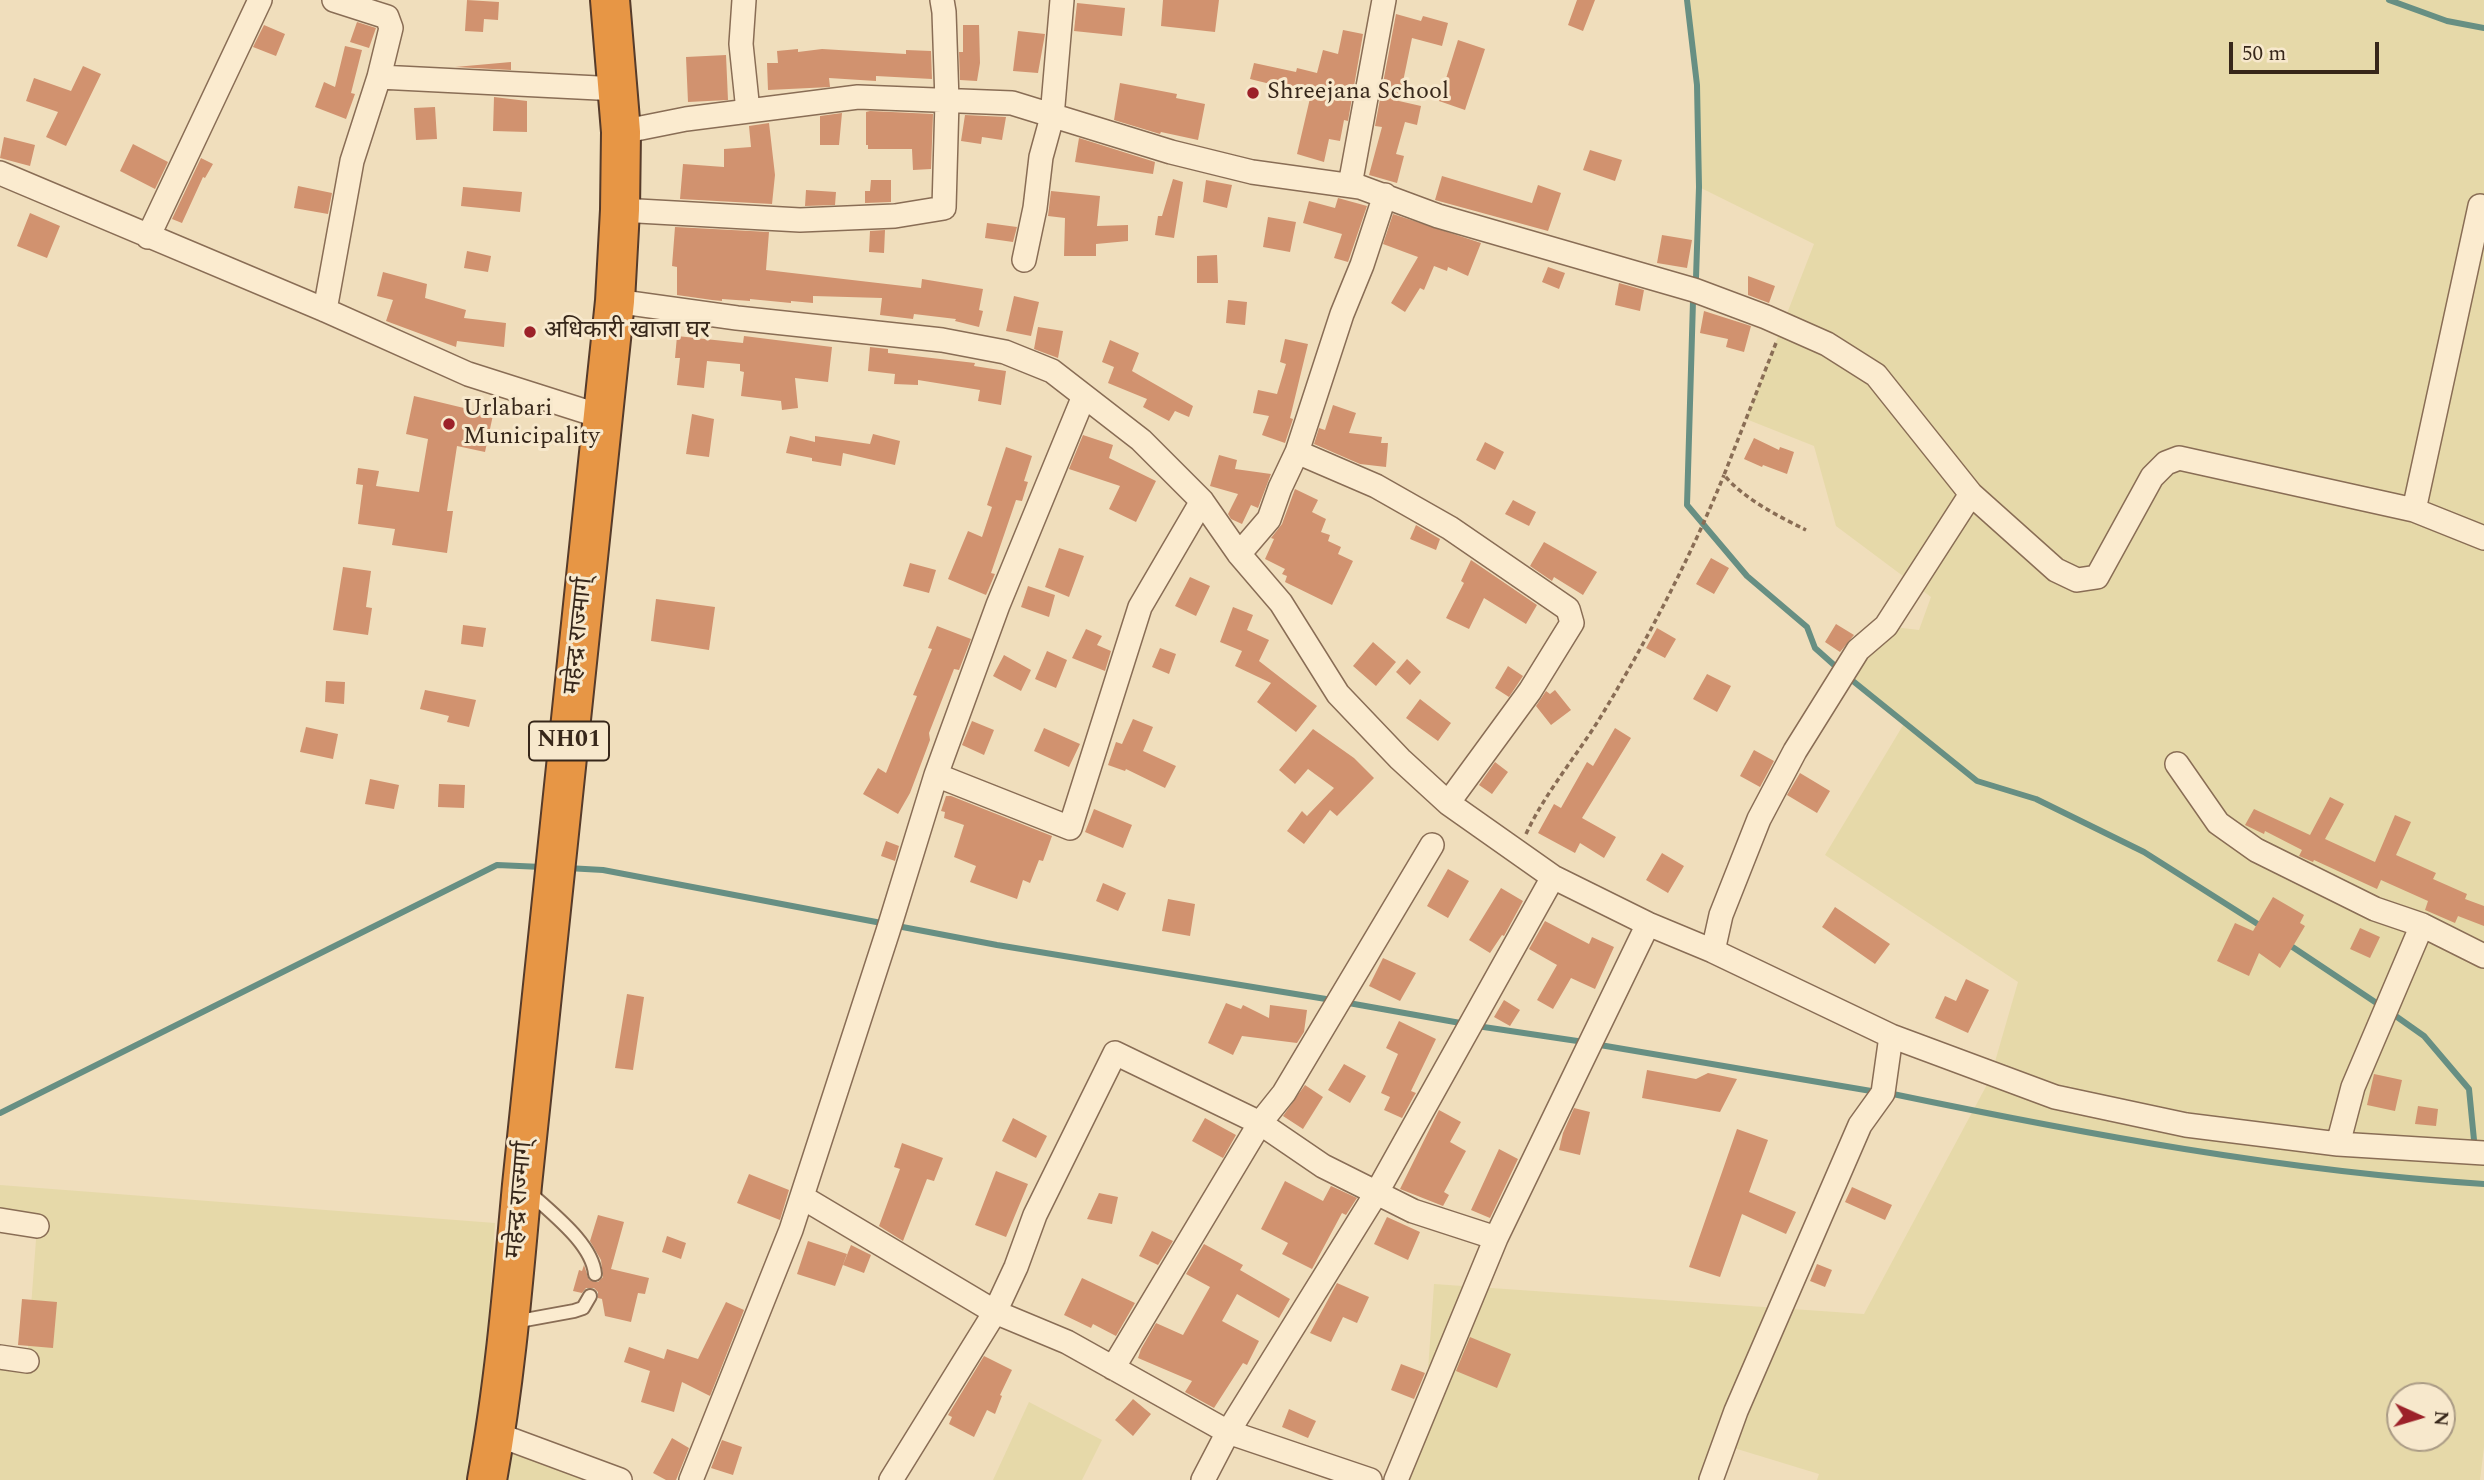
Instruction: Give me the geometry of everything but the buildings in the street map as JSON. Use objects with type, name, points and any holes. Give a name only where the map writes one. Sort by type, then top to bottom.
[{"type":"highway","name":"महेन्द्र राज्मार्ग्","points":[[487,1480],[496,1434],[510,1323],[522,1185],[615,301],[621,132],[610,0]]},
{"type":"street","points":[[148,237],[260,0]]},
{"type":"street","points":[[325,310],[352,161],[379,77],[391,28],[387,17],[334,0]]},
{"type":"street","points":[[744,0],[741,44],[748,111]]},
{"type":"street","points":[[620,210],[800,220],[895,216],[944,208],[947,101],[942,0]]},
{"type":"street","points":[[1024,260],[1041,157],[1052,117],[1062,0]]},
{"type":"street","points":[[1350,186],[1384,0]]},
{"type":"street","points":[[379,77],[618,89]]},
{"type":"street","points":[[621,132],[686,119],[858,97],[1012,103],[1171,152],[1252,172],[1350,186],[1384,195],[1438,216],[1695,290],[1827,344],[1876,375],[1971,494],[2056,570],[2077,580],[2097,577],[2152,477],[2166,463],[2179,458],[2414,510],[2484,538]]},
{"type":"street","points":[[0,173],[325,310],[468,374],[603,417]]},
{"type":"street","points":[[1239,554],[1269,519],[1297,452],[1384,195]]},
{"type":"street","points":[[2414,510],[2480,206]]},
{"type":"street","points":[[615,301],[737,318],[942,340],[1005,352],[1052,371],[1141,440],[1202,501],[1239,554],[1281,603],[1338,694],[1400,759],[1448,803],[1553,877],[1891,1036],[2055,1097],[2186,1125],[2337,1144],[2484,1153]]},
{"type":"street","points":[[691,1480],[764,1303],[802,1197],[936,775],[998,605],[1084,397]]},
{"type":"street","points":[[1297,452],[1376,486],[1450,528],[1568,609],[1572,623],[1558,646],[1530,691],[1448,803]]},
{"type":"street","points":[[1713,951],[1721,915],[1759,819],[1795,751],[1858,650],[1885,626],[1971,494]]},
{"type":"street","points":[[936,775],[1070,828],[1140,607],[1202,501]]},
{"type":"street","points":[[2177,764],[2218,823],[2256,850],[2375,909],[2421,925],[2484,956]]},
{"type":"street","points":[[1113,1368],[1260,1123],[1284,1093],[1432,845]]},
{"type":"street","points":[[1203,1480],[1228,1432],[1377,1192],[1553,877]]},
{"type":"street","points":[[1396,1480],[1496,1238],[1648,924]]},
{"type":"street","points":[[2337,1144],[2353,1087],[2421,925]]},
{"type":"street","points":[[1711,1480],[1736,1411],[1860,1125],[1883,1093],[1891,1036]]},
{"type":"street","points":[[891,1480],[995,1312],[1035,1215],[1115,1053],[1260,1123],[1323,1166],[1413,1211],[1496,1238]]},
{"type":"street","points":[[802,1197],[995,1312],[1067,1342],[1228,1432],[1370,1480]]},
{"type":"street","points":[[0,1220],[37,1226]]},
{"type":"street","points":[[0,1357],[27,1361]]},
{"type":"street","points":[[496,1434],[620,1480]]},
{"type":"lane","points":[[522,1185],[579,1240],[594,1262],[594,1274]]},
{"type":"lane","points":[[510,1323],[583,1308],[590,1296]]},
{"type":"path","points":[[1516,853],[1543,802],[1605,711],[1664,607],[1699,536],[1784,325]]},
{"type":"path","points":[[1724,475],[1731,484],[1806,530]]},
{"type":"shaded area","points":[[1687,0],[2484,0],[2484,1447],[2480,1480],[1817,1480],[1819,1474],[1724,1445],[1711,1480],[1396,1480],[1425,1413],[1434,1284],[1864,1314],[1990,1079],[2018,982],[1825,855],[1905,722],[1843,673],[1886,626],[1919,630],[1931,597],[1836,526],[1814,446],[1746,419],[1814,244],[1699,187],[1697,85]]},
{"type":"shaded area","points":[[0,1185],[495,1223],[481,1432],[620,1480],[0,1480],[0,1357],[27,1361],[37,1226],[0,1220]]},
{"type":"shaded area","points":[[1029,1402],[1102,1440],[1082,1480],[993,1480]]},
{"type":"waterway","points":[[1687,0],[1697,85],[1699,187],[1696,278]]},
{"type":"waterway","points":[[2389,0],[2447,21],[2484,28]]},
{"type":"waterway","points":[[1693,301],[1687,505],[1747,576],[1807,627],[1815,648],[1843,673],[1977,781],[2036,799],[2144,852],[2264,928]]},
{"type":"waterway","points":[[0,1113],[497,865],[542,867]]},
{"type":"waterway","points":[[567,868],[603,870],[997,945],[1332,1000]]},
{"type":"waterway","points":[[2288,944],[2381,1006]]},
{"type":"waterway","points":[[1343,1002],[1466,1024]]},
{"type":"waterway","points":[[2390,1012],[2424,1036],[2469,1089],[2474,1140]]},
{"type":"waterway","points":[[1477,1026],[1584,1042]]},
{"type":"waterway","points":[[1594,1044],[1877,1092]]},
{"type":"waterway","points":[[1888,1093],[2184,1149],[2334,1170],[2484,1184]]},
{"type":"place","name":"Shreejana School","points":[[1253,93]]},
{"type":"place","name":"अधिकारी खाजा घर","points":[[530,332]]},
{"type":"place","name":"Urlabari Municipality","points":[[449,424]]}]
